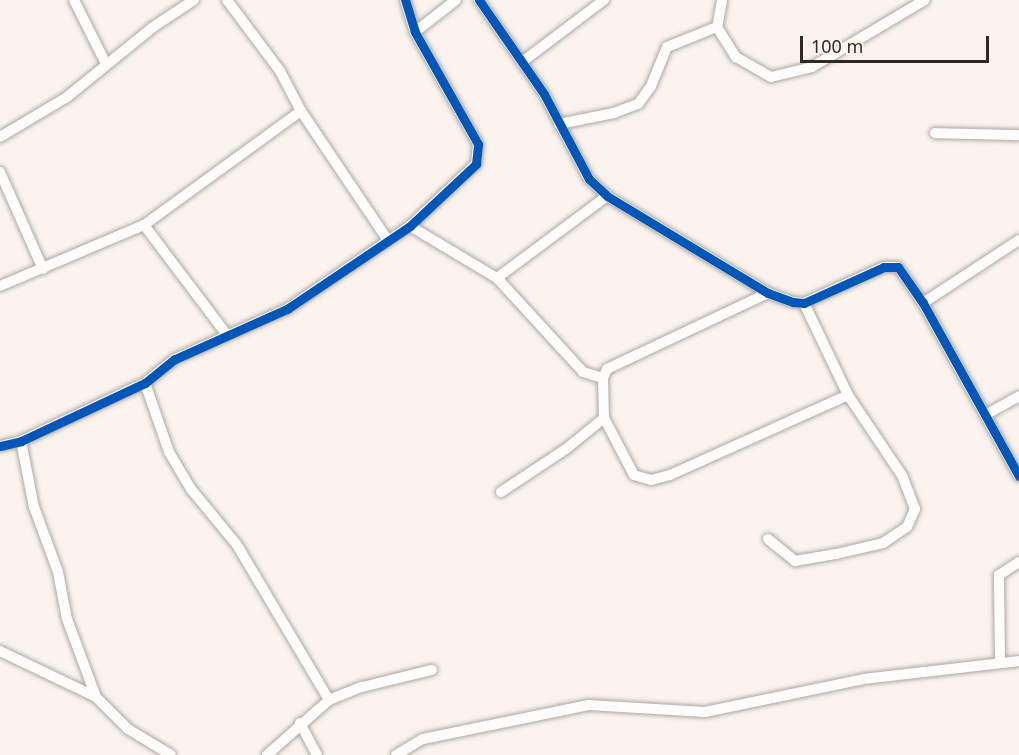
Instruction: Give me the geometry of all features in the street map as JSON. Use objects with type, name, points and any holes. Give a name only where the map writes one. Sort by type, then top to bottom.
[{"type":"street","points":[[74,0],[105,64]]},
{"type":"street","points":[[0,136],[39,116],[105,64],[194,0]]},
{"type":"street","points":[[227,0],[280,71],[301,111],[387,239]]},
{"type":"street","points":[[0,446],[21,441],[145,383],[175,359],[226,334],[286,309],[387,239],[410,226],[476,164],[480,154],[415,32],[405,0]]},
{"type":"street","points":[[415,32],[456,0]]},
{"type":"street","points":[[479,0],[522,62],[588,179],[607,196],[768,293],[804,303],[891,266],[898,267],[923,303],[987,414],[1019,476]]},
{"type":"street","points":[[522,62],[604,0]]},
{"type":"street","points":[[722,0],[717,27],[736,57],[771,77],[812,67],[926,0]]},
{"type":"street","points":[[559,124],[614,113],[638,104],[651,86],[668,47],[717,27]]},
{"type":"street","points":[[0,286],[144,225],[301,111]]},
{"type":"street","points":[[934,133],[1019,135]]},
{"type":"street","points":[[0,172],[43,269]]},
{"type":"street","points":[[497,278],[607,196]]},
{"type":"street","points":[[144,225],[226,334]]},
{"type":"street","points":[[410,226],[497,278],[583,372],[603,378]]},
{"type":"street","points":[[923,303],[1019,240]]},
{"type":"street","points":[[768,293],[607,369],[603,378],[604,418],[634,475],[651,480],[670,475],[848,395]]},
{"type":"street","points":[[768,539],[795,561],[883,543],[907,527],[915,509],[903,477],[848,395],[804,303]]},
{"type":"street","points":[[145,383],[169,452],[191,489],[237,545],[329,700]]},
{"type":"street","points":[[987,414],[1019,396]]},
{"type":"street","points":[[501,492],[566,449],[604,418]]},
{"type":"street","points":[[21,441],[34,507],[58,572],[67,619],[96,697]]},
{"type":"street","points":[[1000,662],[999,575],[1019,562]]},
{"type":"street","points":[[0,651],[96,697],[128,729],[171,755]]},
{"type":"street","points":[[396,755],[423,739],[589,705],[705,712],[864,679],[1019,661]]},
{"type":"street","points":[[267,755],[300,723],[329,700],[362,687],[432,670]]},
{"type":"street","points":[[300,723],[317,755]]},
{"type":"cycle path","points":[[0,446],[21,441],[145,383],[175,359],[287,309],[410,226],[476,164],[478,144],[415,32],[405,0]]},
{"type":"cycle path","points":[[479,0],[544,94],[589,179],[607,196],[768,293],[793,302],[804,303],[884,267],[898,267],[923,303],[1019,476]]}]
